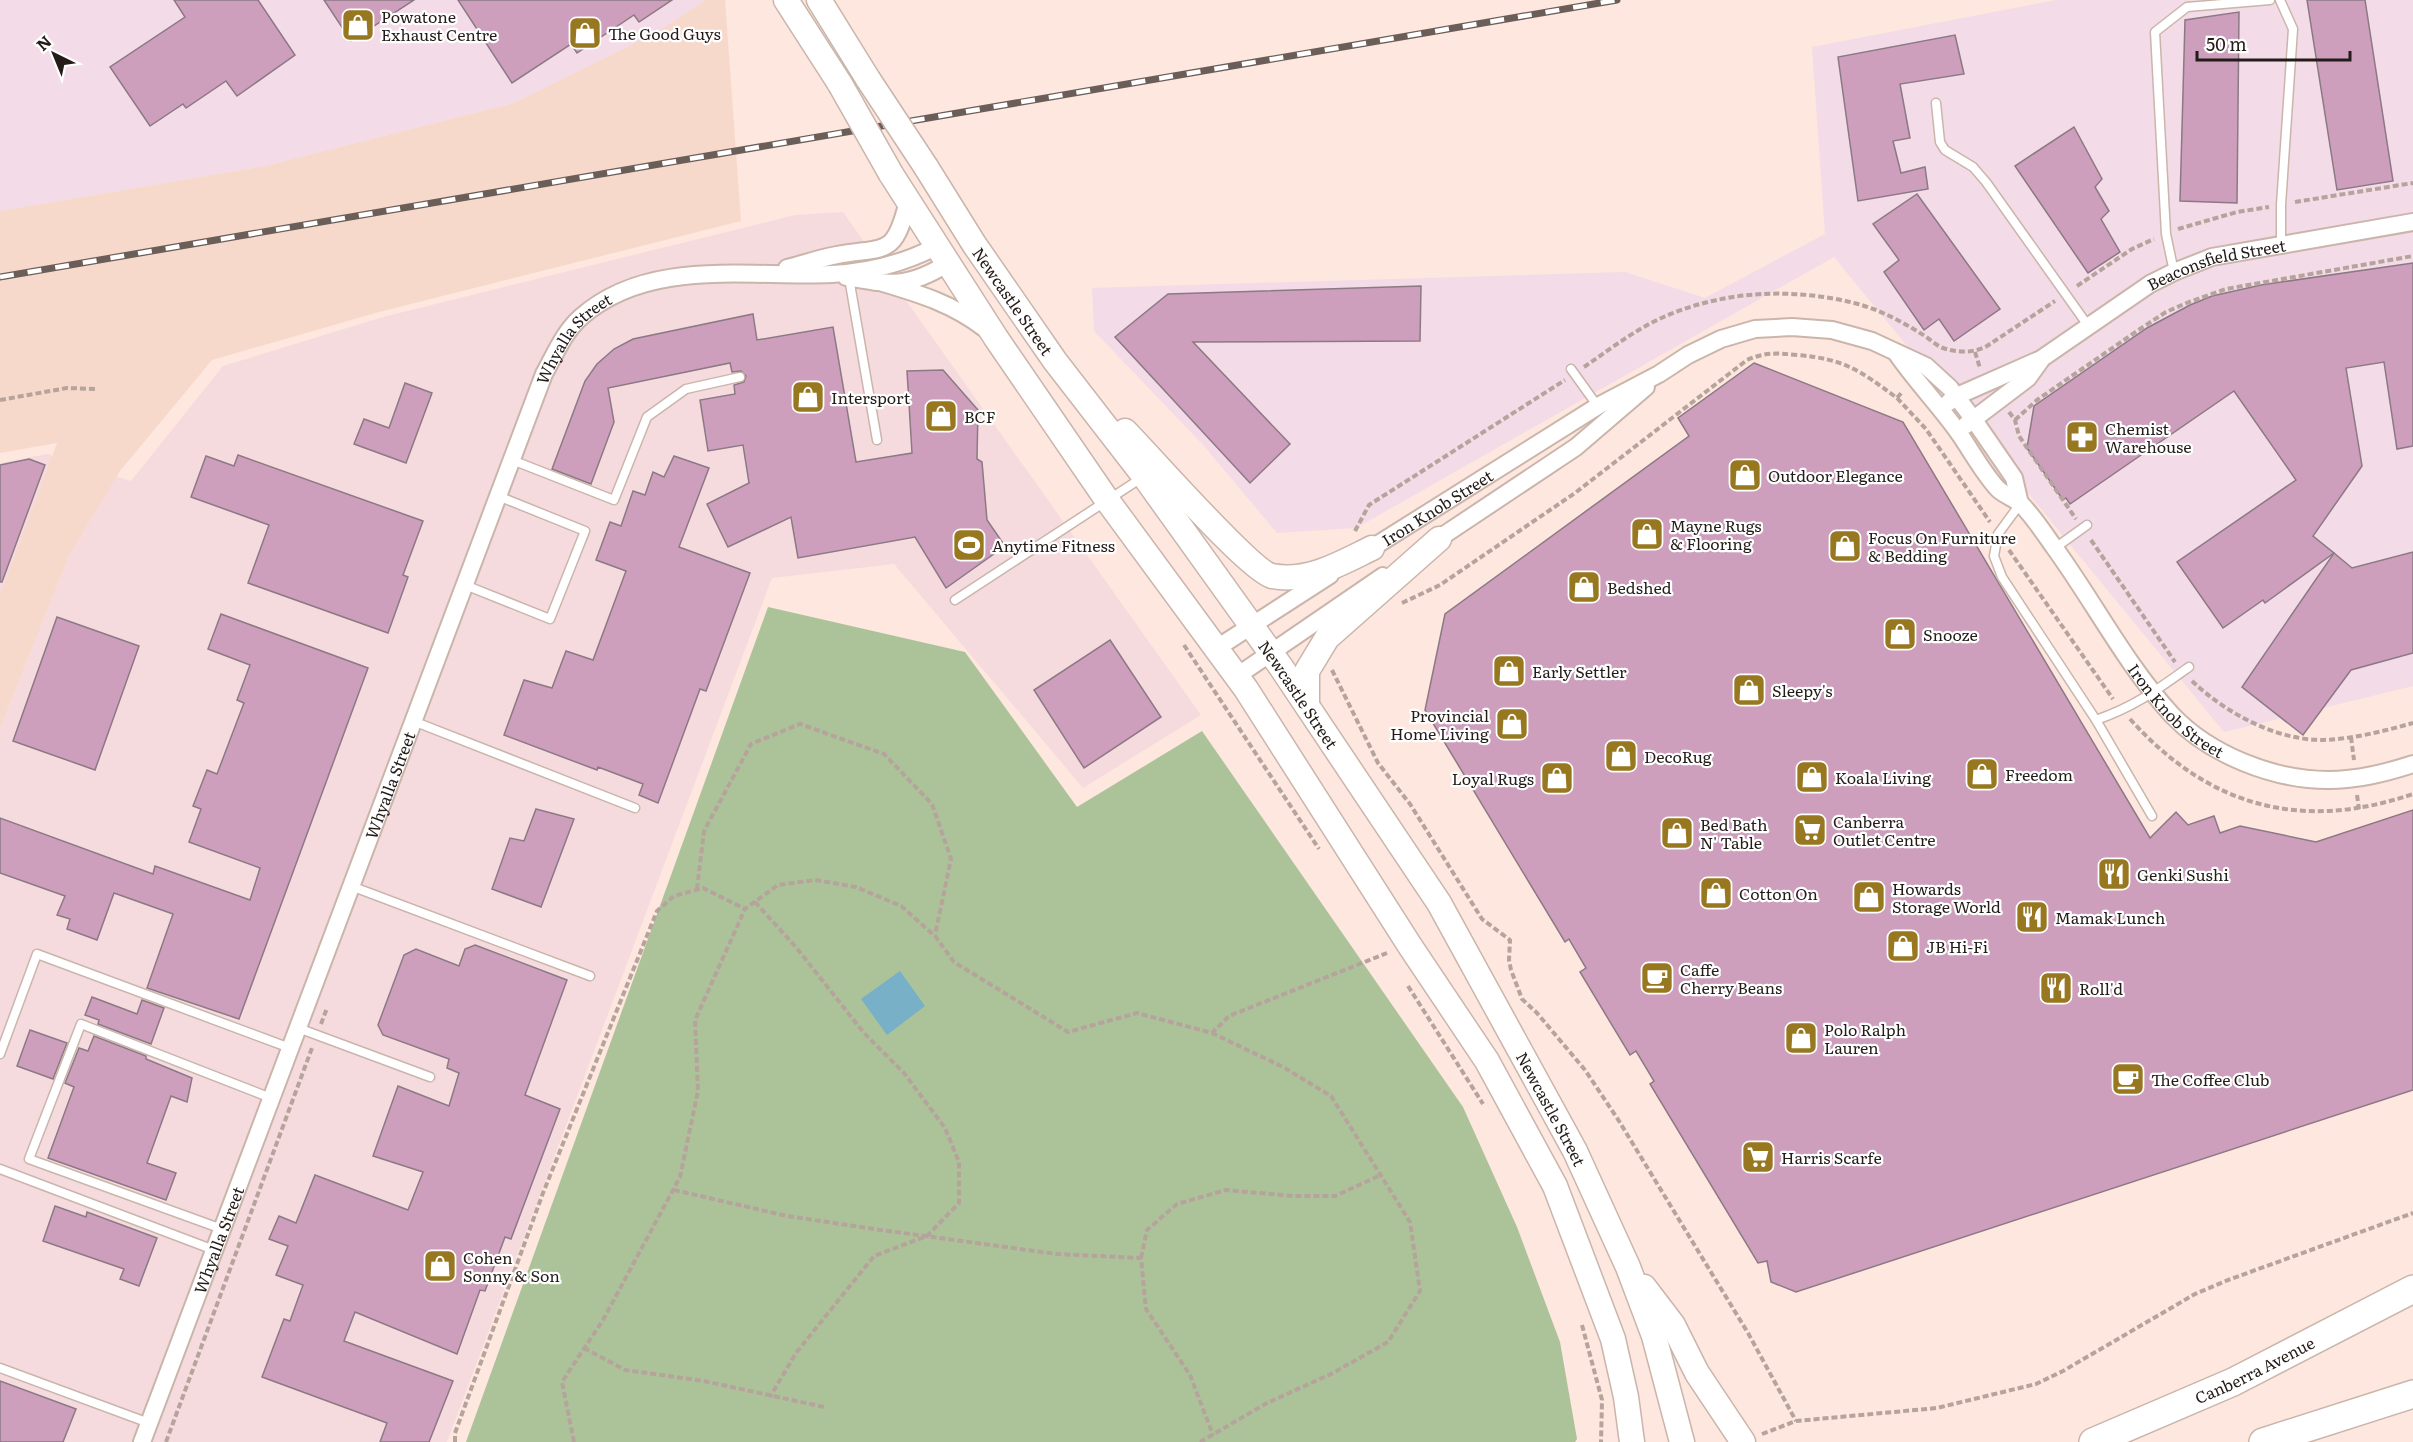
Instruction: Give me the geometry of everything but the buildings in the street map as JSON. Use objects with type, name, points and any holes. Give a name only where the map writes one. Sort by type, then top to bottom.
[{"type":"highway","name":"Canberra Avenue","points":[[2093,1442],[2233,1383],[2413,1289]]},
{"type":"highway","points":[[2264,1442],[2413,1394]]},
{"type":"main road","name":"Newcastle Street","points":[[786,0],[840,84],[891,174],[996,338],[1107,500],[1237,676],[1486,1061],[1556,1186],[1613,1339],[1626,1397],[1632,1442]]},
{"type":"main road","name":"Newcastle Street","points":[[819,0],[970,237],[1055,361],[1144,476],[1307,704],[1439,903],[1575,1150],[1628,1267],[1654,1336],[1682,1442]]},
{"type":"main road","name":"Whyalla Street","points":[[943,254],[970,237]]},
{"type":"main road","points":[[1055,361],[1244,555],[1270,576],[1301,578],[1335,566],[1372,548]]},
{"type":"main road","points":[[1307,704],[1307,671],[1327,638],[1438,539]]},
{"type":"main road","points":[[1628,1267],[1673,1325],[1697,1373],[1743,1442]]},
{"type":"street","name":"Whyalla Street","points":[[766,273],[830,256],[884,248],[894,241],[908,201]]},
{"type":"street","name":"Beaconsfield Street","points":[[1941,408],[1957,396],[2041,359],[2150,284],[2212,257],[2413,222]]},
{"type":"street","name":"Whyalla Street","points":[[841,275],[943,254]]},
{"type":"street","name":"Whyalla Street","points":[[883,283],[916,280],[928,275],[943,254]]},
{"type":"street","name":"Whyalla Street","points":[[142,1442],[544,374],[564,336],[596,305],[616,294],[653,281],[766,273],[841,275],[883,283],[953,307],[996,338]]},
{"type":"street","name":"Iron Knob Street","points":[[1217,648],[1598,406],[1659,374],[1688,355],[1721,339],[1755,329],[1792,327],[1832,330],[1872,341],[1926,366],[1957,396],[2014,478],[2020,504]]},
{"type":"street","name":"Iron Knob Street","points":[[1897,354],[1915,380],[1941,408],[1998,489],[2020,504],[2055,548],[2153,693],[2174,717],[2197,735],[2238,759],[2274,772],[2327,780],[2374,775],[2413,764]]},
{"type":"street","name":"Beaconsfield Street","points":[[1958,431],[2028,378],[2041,359]]},
{"type":"street","name":"Iron Knob Street","points":[[1237,676],[1576,447],[1659,374]]},
{"type":"lane","points":[[2174,272],[2166,234],[2156,32],[2187,7],[2270,0]]},
{"type":"lane","points":[[2280,0],[2293,29],[2281,205],[2281,244]]},
{"type":"lane","points":[[1936,103],[1940,142],[1945,150],[1973,167],[1986,182],[2089,327]]},
{"type":"lane","points":[[841,275],[877,440]]},
{"type":"lane","points":[[1571,369],[1607,422]]},
{"type":"lane","points":[[512,459],[614,500],[647,417],[686,389],[740,377]]},
{"type":"lane","points":[[955,600],[1144,476]]},
{"type":"lane","points":[[465,585],[550,619],[585,531],[498,496]]},
{"type":"lane","points":[[2020,504],[1998,534],[1994,556],[2002,577],[2097,720],[2152,816]]},
{"type":"lane","points":[[2055,548],[2085,527]]},
{"type":"lane","points":[[2097,720],[2123,711],[2186,669]]},
{"type":"lane","points":[[413,721],[634,808]]},
{"type":"lane","points":[[351,886],[590,976]]},
{"type":"lane","points":[[0,1054],[37,954],[290,1048]]},
{"type":"lane","points":[[222,1229],[29,1159],[81,1024],[272,1098]]},
{"type":"lane","points":[[298,1028],[430,1077]]},
{"type":"lane","points":[[0,1169],[214,1250]]},
{"type":"lane","points":[[0,1368],[149,1423]]},
{"type":"path","points":[[2015,420],[2037,400],[2140,329],[2166,312],[2189,302],[2226,288],[2413,256]]},
{"type":"path","points":[[1926,366],[1942,348]]},
{"type":"path","points":[[1975,352],[1978,365],[1989,383]]},
{"type":"path","points":[[1396,605],[1440,585],[1575,493],[1748,360],[1761,354],[1772,353],[1836,360],[1867,376],[1897,398],[1915,380]]},
{"type":"path","points":[[0,400],[67,388],[97,389]]},
{"type":"path","points":[[2000,401],[2015,420],[2019,436],[2186,669],[2229,711],[2249,722],[2292,735],[2320,740],[2347,738],[2413,723]]},
{"type":"path","points":[[1180,640],[1320,850]]},
{"type":"path","points":[[1328,663],[1378,762],[1410,804],[1482,919],[1510,940],[1510,970],[1522,999],[1538,1013],[1585,1070],[1619,1120],[1748,1333],[1796,1421]]},
{"type":"path","points":[[697,889],[704,831],[751,744],[800,724],[884,754],[932,804],[951,860],[935,936]]},
{"type":"path","points":[[574,1442],[562,1382],[603,1320],[680,1177],[698,1090],[695,1020],[745,909],[778,885],[815,880],[846,886],[901,906],[935,936],[954,962],[1068,1032],[1137,1013],[1212,1033],[1283,1067],[1331,1096],[1410,1222],[1420,1291],[1388,1342],[1331,1374],[1267,1403],[1200,1442]]},
{"type":"path","points":[[455,1442],[455,1433],[543,1193],[657,910],[674,896],[703,888],[745,909]]},
{"type":"path","points":[[755,902],[795,946],[864,1034],[904,1072],[945,1128],[959,1162],[960,1203],[927,1236],[874,1256],[796,1353],[770,1397]]},
{"type":"path","points":[[1381,944],[1393,963]]},
{"type":"path","points":[[1212,1033],[1229,1016],[1387,953]]},
{"type":"path","points":[[1406,983],[1487,1111]]},
{"type":"path","points":[[166,1442],[329,1002]]},
{"type":"path","points":[[1213,1435],[1190,1375],[1146,1309],[1141,1258],[1147,1230],[1177,1204],[1226,1190],[1293,1196],[1335,1196],[1381,1175]]},
{"type":"path","points":[[674,1190],[787,1216],[1056,1254],[1141,1258]]},
{"type":"path","points":[[1770,1430],[1796,1421],[1937,1408],[2036,1383],[2073,1365],[2195,1294],[2413,1213]]},
{"type":"path","points":[[1582,1323],[1602,1400],[1601,1442]]},
{"type":"path","points":[[584,1348],[625,1370],[704,1381],[824,1407]]},
{"type":"shaded area","points":[[0,0],[706,0],[657,32],[514,103],[265,166],[0,211]]},
{"type":"shaded area","points":[[706,0],[725,0],[741,221],[379,312],[212,360],[120,471],[69,555],[0,728],[0,595],[57,443],[0,453],[0,211],[265,166],[514,103],[657,32]]},
{"type":"shaded area","points":[[2056,0],[2413,0],[2413,686],[2224,732],[1834,257],[1356,528],[1277,533],[1204,446],[1094,331],[1092,288],[1625,272],[1705,298],[1825,234],[1812,47]]},
{"type":"shaded area","points":[[843,212],[1201,715],[1083,788],[894,564],[772,578],[447,1442],[0,1442],[0,463],[47,454],[131,481],[223,366],[383,317],[795,215]]},
{"type":"green space","points":[[768,607],[965,652],[1077,807],[1202,731],[1463,1107],[1517,1227],[1560,1342],[1577,1439],[1575,1442],[466,1442]]},
{"type":"water","points":[[900,971],[925,1006],[887,1035],[861,999]]},
{"type":"railway","points":[[0,277],[1617,0]]},
{"type":"place","name":"Powatone Exhaust Centre","points":[[358,25]]},
{"type":"place","name":"The Good Guys","points":[[585,33]]},
{"type":"place","name":"Intersport","points":[[808,397]]},
{"type":"place","name":"BCF","points":[[941,416]]},
{"type":"place","name":"Chemist Warehouse","points":[[2082,437]]},
{"type":"place","name":"Outdoor Elegance","points":[[1745,475]]},
{"type":"place","name":"Mayne Rugs & Flooring","points":[[1647,534]]},
{"type":"place","name":"Anytime Fitness","points":[[969,545]]},
{"type":"place","name":"Focus On Furniture & Bedding","points":[[1845,546]]},
{"type":"place","name":"Bedshed","points":[[1584,587]]},
{"type":"place","name":"Snooze","points":[[1900,634]]},
{"type":"place","name":"Early Settler","points":[[1509,671]]},
{"type":"place","name":"Sleepy's","points":[[1749,690]]},
{"type":"place","name":"Provincial Home Living","points":[[1512,724]]},
{"type":"place","name":"DecoRug","points":[[1621,756]]},
{"type":"place","name":"Freedom","points":[[1982,774]]},
{"type":"place","name":"Koala Living","points":[[1812,777]]},
{"type":"place","name":"Loyal Rugs","points":[[1557,778]]},
{"type":"place","name":"Canberra Outlet Centre","points":[[1810,830]]},
{"type":"place","name":"Bed Bath N' Table","points":[[1677,833]]},
{"type":"place","name":"Genki Sushi","points":[[2114,874]]},
{"type":"place","name":"Cotton On","points":[[1716,893]]},
{"type":"place","name":"Howards Storage World","points":[[1869,897]]},
{"type":"place","name":"Mamak Lunch","points":[[2032,917]]},
{"type":"place","name":"JB Hi-Fi","points":[[1903,946]]},
{"type":"place","name":"Caffe Cherry Beans","points":[[1657,978]]},
{"type":"place","name":"Roll'd","points":[[2056,988]]},
{"type":"place","name":"Polo Ralph Lauren","points":[[1801,1038]]},
{"type":"place","name":"The Coffee Club","points":[[2128,1079]]},
{"type":"place","name":"Harris Scarfe","points":[[1758,1157]]},
{"type":"place","name":"Cohen Sonny & Son","points":[[440,1266]]}]
